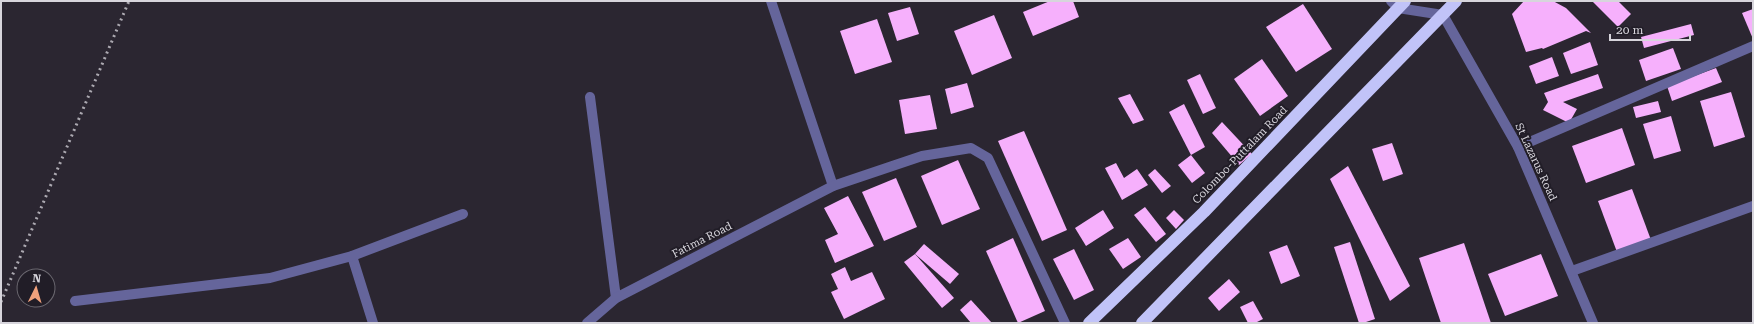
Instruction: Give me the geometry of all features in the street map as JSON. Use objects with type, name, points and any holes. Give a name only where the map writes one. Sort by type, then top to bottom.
[{"type":"highway","points":[[1142,323],[1456,1]]},
{"type":"highway","name":"Colombo-Puttalam Road","points":[[1089,323],[1204,212],[1398,3]]},
{"type":"street","points":[[771,1],[833,186]]},
{"type":"street","points":[[1398,3],[1443,15]]},
{"type":"street","name":"St Lazarus Road","points":[[1443,15],[1518,147],[1593,323]]},
{"type":"street","points":[[1518,147],[1753,46]]},
{"type":"street","points":[[590,97],[616,298]]},
{"type":"street","name":"Fatima Road","points":[[587,323],[616,298],[833,186],[922,156],[971,148],[988,158],[1065,323]]},
{"type":"street","points":[[1572,271],[1753,206]]},
{"type":"street","points":[[75,301],[270,278],[352,256],[463,214]]},
{"type":"street","points":[[352,256],[373,323]]},
{"type":"building","points":[[1050,1],[1073,1],[1079,17],[1033,36],[1023,12]]},
{"type":"building","points":[[1524,1],[1553,1],[1566,8],[1591,33],[1586,31],[1543,49],[1526,52],[1512,14]]},
{"type":"building","points":[[1592,1],[1618,1],[1631,14],[1618,27]]},
{"type":"building","points":[[1303,4],[1332,49],[1296,72],[1266,27]]},
{"type":"building","points":[[910,7],[919,34],[897,41],[888,13]]},
{"type":"building","points":[[1753,9],[1753,39],[1742,13]]},
{"type":"building","points":[[994,15],[1012,58],[972,75],[954,31]]},
{"type":"building","points":[[877,19],[892,62],[855,74],[840,31]]},
{"type":"building","points":[[1691,24],[1694,35],[1644,48],[1641,37]]},
{"type":"building","points":[[1590,42],[1598,65],[1571,74],[1563,53]]},
{"type":"building","points":[[1673,48],[1681,69],[1646,81],[1639,60]]},
{"type":"building","points":[[1552,57],[1559,76],[1536,84],[1529,66]]},
{"type":"building","points":[[1262,59],[1288,96],[1260,116],[1234,79]]},
{"type":"building","points":[[1716,68],[1722,82],[1672,101],[1667,86]]},
{"type":"building","points":[[1200,74],[1216,108],[1203,114],[1187,80]]},
{"type":"building","points":[[1598,74],[1603,88],[1563,102],[1577,109],[1569,123],[1543,110],[1548,102],[1544,93]]},
{"type":"building","points":[[967,83],[974,107],[951,114],[945,89]]},
{"type":"building","points":[[1731,92],[1745,137],[1714,147],[1700,101]]},
{"type":"building","points":[[1130,94],[1144,120],[1133,124],[1118,98]]},
{"type":"building","points":[[930,95],[937,129],[905,134],[899,100]]},
{"type":"building","points":[[1658,101],[1661,112],[1636,118],[1633,107]]},
{"type":"building","points":[[1184,104],[1205,147],[1191,155],[1169,112]]},
{"type":"building","points":[[1671,116],[1681,151],[1654,159],[1643,124]]},
{"type":"building","points":[[1222,122],[1252,154],[1239,165],[1212,133]]},
{"type":"building","points":[[1622,128],[1635,165],[1586,183],[1572,146]]},
{"type":"building","points":[[1024,131],[1067,230],[1042,241],[998,141]]},
{"type":"building","points":[[1392,143],[1403,174],[1383,181],[1372,149]]},
{"type":"building","points":[[1191,155],[1205,173],[1192,183],[1178,165]]},
{"type":"building","points":[[958,160],[980,209],[942,225],[921,176]]},
{"type":"building","points":[[1116,163],[1124,178],[1137,169],[1148,185],[1122,200],[1105,168]]},
{"type":"building","points":[[1348,166],[1410,286],[1390,301],[1330,179]]},
{"type":"building","points":[[1155,169],[1171,186],[1162,193],[1148,175]]},
{"type":"building","points":[[896,178],[917,227],[884,241],[862,192]]},
{"type":"building","points":[[1632,189],[1651,240],[1617,252],[1598,201]]},
{"type":"building","points":[[848,196],[874,246],[835,263],[825,240],[838,234],[824,208]]},
{"type":"building","points":[[1145,207],[1166,234],[1156,242],[1134,215]]},
{"type":"building","points":[[1103,210],[1114,228],[1086,246],[1075,228]]},
{"type":"building","points":[[1174,210],[1184,220],[1176,229],[1166,218]]},
{"type":"building","points":[[1013,238],[1045,311],[1018,323],[986,251]]},
{"type":"building","points":[[1128,238],[1141,257],[1123,269],[1109,249]]},
{"type":"building","points":[[1350,242],[1375,319],[1363,323],[1359,323],[1334,247]]},
{"type":"building","points":[[1464,243],[1491,323],[1441,323],[1419,258]]},
{"type":"building","points":[[924,244],[959,274],[950,284],[915,254]]},
{"type":"building","points":[[1287,245],[1300,276],[1281,284],[1269,252]]},
{"type":"building","points":[[1074,249],[1094,290],[1074,300],[1053,259]]},
{"type":"building","points":[[915,254],[954,298],[942,308],[904,262]]},
{"type":"building","points":[[1541,254],[1558,296],[1505,316],[1488,274]]},
{"type":"building","points":[[845,267],[851,281],[872,272],[885,299],[844,319],[831,292],[838,289],[831,274]]},
{"type":"building","points":[[1229,279],[1240,292],[1219,311],[1208,298]]},
{"type":"building","points":[[971,300],[992,323],[971,323],[960,310]]},
{"type":"building","points":[[1253,301],[1263,319],[1255,323],[1248,323],[1240,307]]},
{"type":"railway","points":[[1,302],[129,1]]}]
